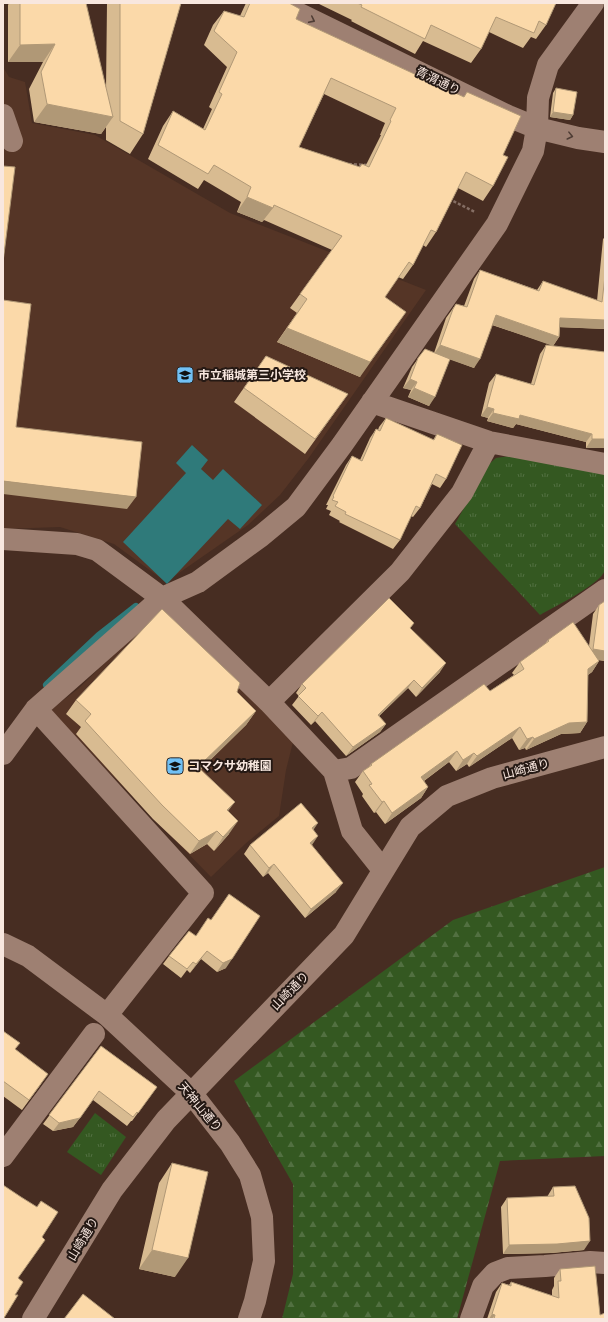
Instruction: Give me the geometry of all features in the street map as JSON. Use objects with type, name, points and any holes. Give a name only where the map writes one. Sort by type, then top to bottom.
[{"type":"street","name":"青渭通り","points":[[277,3],[508,116],[537,128],[578,138],[605,142]]},
{"type":"street","points":[[3,754],[36,709],[162,598],[198,582],[261,536],[296,507],[497,224],[533,151],[537,128],[538,98],[548,65],[593,3]]},
{"type":"street","points":[[3,115],[12,142]]},
{"type":"street","points":[[372,402],[489,442],[605,464]]},
{"type":"street","points":[[269,702],[400,572],[462,493],[489,442]]},
{"type":"street","points":[[3,539],[8,538],[77,544],[97,550],[162,598],[269,702],[334,771],[352,830],[383,870]]},
{"type":"street","points":[[334,771],[351,768],[605,590]]},
{"type":"street","points":[[36,709],[203,892],[107,1015]]},
{"type":"street","name":"山崎通り","points":[[33,1319],[112,1190],[166,1120],[344,935],[410,827],[448,796],[492,778],[605,747]]},
{"type":"street","name":"天神山通り","points":[[3,944],[28,956],[107,1015],[192,1094],[230,1144],[250,1175],[262,1218],[264,1261],[255,1301],[249,1319]]},
{"type":"street","points":[[6,1147],[94,1034]]},
{"type":"street","points":[[471,1319],[483,1286],[495,1272],[508,1268],[590,1262],[605,1263]]},
{"type":"path","points":[[341,164],[373,165]]},
{"type":"path","points":[[443,195],[497,224]]},
{"type":"shaded area","name":"市立稲城第三小学校","points":[[3,67],[9,77],[25,82],[32,123],[95,135],[230,213],[426,290],[308,459],[280,495],[248,525],[166,582],[114,544],[60,527],[3,529]]},
{"type":"shaded area","points":[[161,617],[294,738],[286,770],[279,816],[245,844],[211,877],[49,711],[78,689],[142,627]]},
{"type":"green space","points":[[509,456],[605,473],[605,570],[602,576],[595,582],[566,601],[540,615],[455,524],[488,465],[496,458]]},
{"type":"green space","points":[[605,867],[605,1156],[500,1161],[457,1319],[282,1319],[293,1274],[293,1184],[234,1081],[453,920]]},
{"type":"green space","points":[[95,1113],[126,1137],[101,1175],[67,1152]]},
{"type":"water","points":[[192,445],[208,460],[201,469],[213,480],[223,469],[262,505],[240,529],[228,519],[167,584],[123,542],[186,473],[176,463]]},
{"type":"building","points":[[20,3],[86,3],[113,117],[47,104],[41,72],[55,44],[20,45]]},
{"type":"building","points":[[120,3],[181,3],[143,134],[120,121]]},
{"type":"building","points":[[250,3],[289,3],[300,9],[296,19],[464,97],[467,92],[521,116],[503,155],[508,157],[493,186],[466,172],[436,232],[431,230],[413,265],[409,262],[385,297],[406,312],[370,362],[287,328],[307,299],[300,294],[342,236],[274,205],[273,208],[247,197],[251,187],[214,165],[208,174],[158,145],[173,111],[205,130],[222,94],[219,92],[237,52],[214,31],[224,11],[244,17]],"holes":[[[331,78],[396,108],[369,167],[362,164],[360,167],[299,147]]]},
{"type":"building","points":[[357,3],[556,3],[546,25],[539,21],[534,33],[496,17],[481,49],[431,25],[425,39],[361,7],[362,5]]},
{"type":"building","points":[[556,88],[577,92],[573,115],[553,112]]},
{"type":"building","points":[[3,166],[15,167],[3,262]]},
{"type":"building","points":[[480,270],[539,291],[543,281],[602,302],[605,276],[605,320],[560,318],[559,337],[496,315],[480,359],[440,345],[456,304],[467,307]]},
{"type":"building","points":[[3,300],[31,304],[16,427],[142,442],[136,497],[3,481]]},
{"type":"building","points":[[546,345],[605,352],[605,439],[592,439],[592,434],[520,415],[519,419],[493,413],[494,409],[487,407],[496,374],[534,385]]},
{"type":"building","points":[[425,349],[450,359],[435,397],[414,388],[417,382],[410,379],[418,358]]},
{"type":"building","points":[[266,356],[348,394],[315,439],[244,388]]},
{"type":"building","points":[[386,418],[434,440],[437,434],[462,445],[446,479],[436,474],[420,508],[416,506],[400,540],[345,514],[346,512],[335,506],[338,502],[332,500],[352,456],[362,461],[376,429],[380,431]]},
{"type":"building","points":[[389,598],[414,623],[410,628],[446,663],[422,688],[414,680],[378,715],[386,724],[353,747],[322,712],[318,716],[298,696],[306,688],[302,684]]},
{"type":"building","points":[[605,601],[605,651],[593,649],[599,605]]},
{"type":"building","points":[[162,609],[240,683],[237,692],[256,711],[198,767],[235,802],[227,810],[238,821],[223,837],[217,831],[199,841],[162,805],[85,721],[91,714],[76,700]]},
{"type":"building","points":[[573,622],[599,661],[588,669],[587,722],[569,723],[534,739],[533,737],[527,739],[520,727],[477,756],[474,753],[463,760],[457,751],[421,777],[428,787],[392,813],[384,801],[382,802],[369,785],[372,784],[363,771],[484,684],[490,691],[524,669],[520,662]]},
{"type":"building","points":[[301,803],[318,823],[312,828],[318,836],[310,843],[343,883],[311,909],[274,864],[269,868],[250,845]]},
{"type":"building","points":[[229,894],[260,916],[232,959],[223,963],[207,951],[196,964],[193,962],[187,969],[169,956],[189,931],[196,936],[208,918],[211,920]]},
{"type":"building","points":[[3,1031],[20,1043],[15,1049],[48,1074],[29,1100],[3,1081]]},
{"type":"building","points":[[101,1046],[157,1087],[138,1113],[137,1112],[133,1117],[99,1091],[80,1118],[59,1123],[49,1115]]},
{"type":"building","points":[[172,1163],[208,1172],[188,1258],[152,1250]]},
{"type":"building","points":[[3,1185],[37,1207],[41,1201],[58,1212],[42,1237],[45,1240],[18,1278],[23,1282],[15,1295],[18,1295],[4,1318],[3,1318]]},
{"type":"building","points":[[575,1186],[589,1218],[590,1241],[557,1244],[509,1245],[507,1198],[554,1196],[553,1187]]},
{"type":"building","points":[[595,1266],[600,1315],[605,1313],[605,1319],[494,1319],[495,1315],[492,1314],[502,1283],[511,1286],[511,1282],[559,1298],[558,1281],[561,1281],[560,1269]]},
{"type":"building","points":[[83,1294],[115,1319],[64,1319]]},
{"type":"waterway","points":[[47,685],[99,636],[136,607]]},
{"type":"place","name":"市立稲城第三小学校","points":[[185,375]]},
{"type":"place","name":"コマクサ幼稚園","points":[[175,766]]}]
